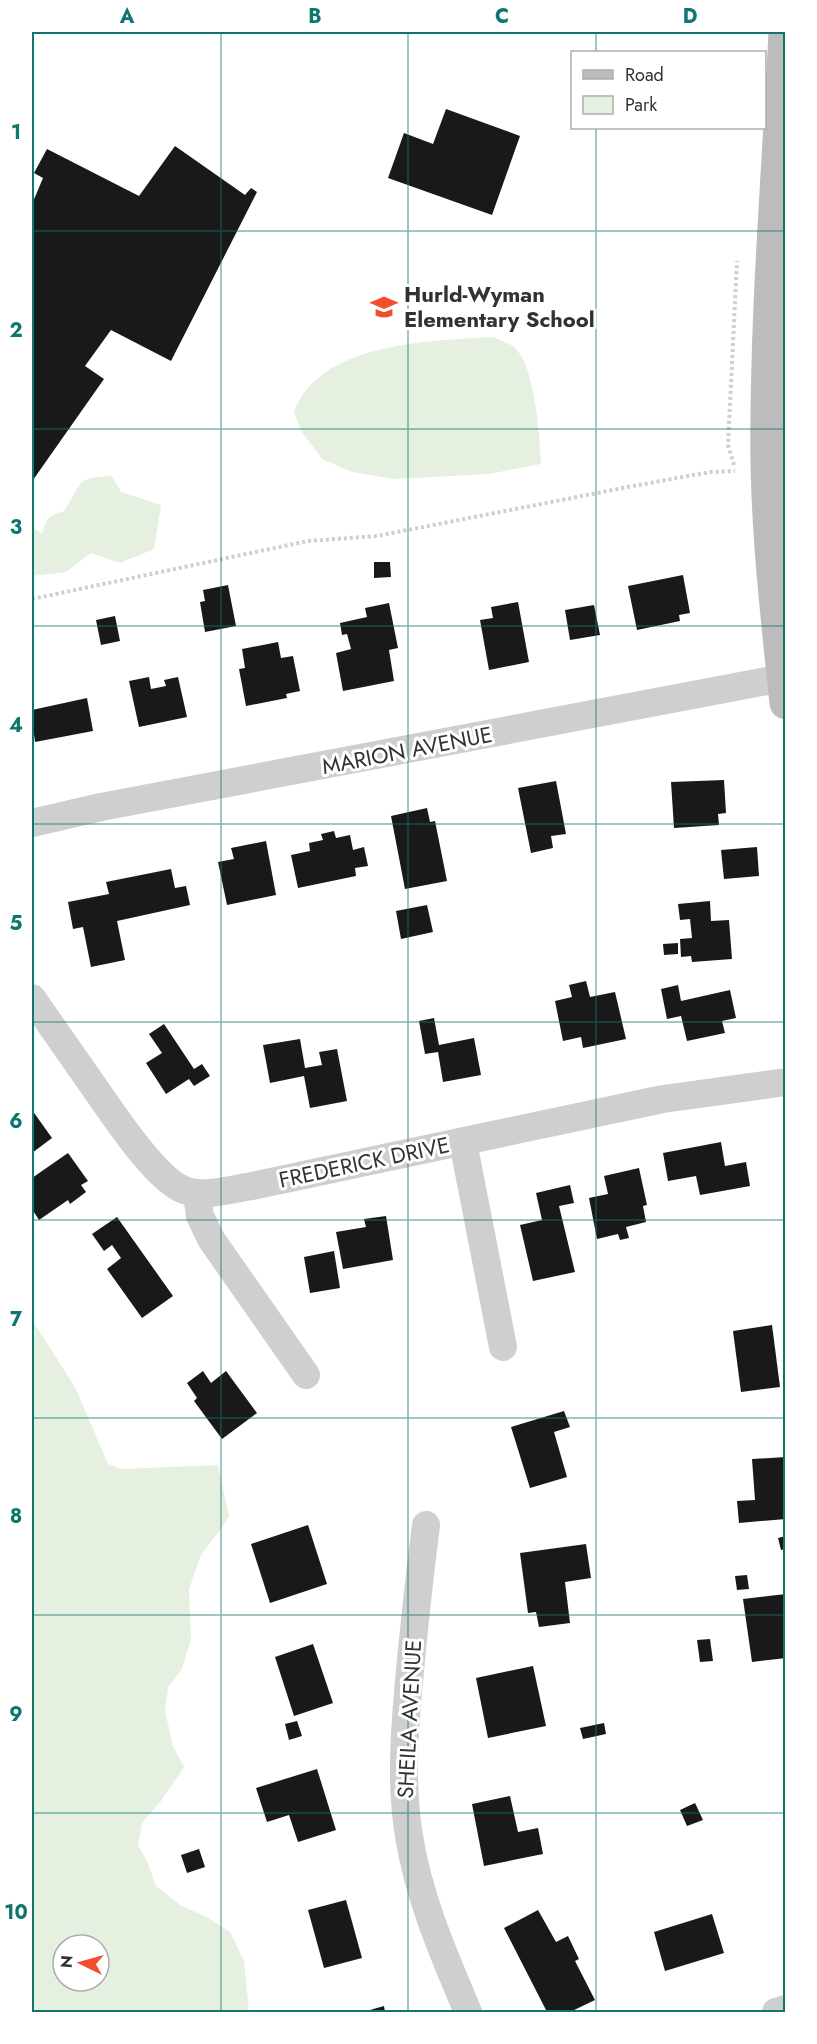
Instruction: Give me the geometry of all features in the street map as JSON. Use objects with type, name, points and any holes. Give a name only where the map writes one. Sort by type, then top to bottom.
[{"type":"street","points":[[784,676],[768,492],[766,418],[778,291],[785,32]]},
{"type":"street","name":"MARION AVENUE","points":[[32,823],[101,807],[784,676]]},
{"type":"street","points":[[32,998],[125,1131],[151,1162],[173,1184],[197,1193],[200,1216],[211,1239],[306,1375]]},
{"type":"street","name":"FREDERICK DRIVE","points":[[197,1193],[252,1186],[663,1099],[786,1082]]},
{"type":"street","points":[[463,1142],[503,1347]]},
{"type":"street","name":"SHEILA AVENUE","points":[[426,1525],[405,1722],[404,1799],[414,1864],[426,1909],[468,2013]]},
{"type":"street","points":[[776,2013],[786,2009]]},
{"type":"path","points":[[32,599],[308,541],[377,536],[710,472],[736,471]]},
{"type":"green space","points":[[493,337],[514,347],[527,369],[535,402],[541,464],[489,474],[394,479],[352,472],[322,459],[302,432],[294,413],[307,390],[326,372],[351,359],[409,344]]},
{"type":"green space","points":[[112,476],[121,492],[161,505],[154,549],[120,563],[91,553],[66,572],[32,576],[32,526],[42,534],[47,521],[51,516],[64,511],[81,483],[91,478]]},
{"type":"green space","points":[[32,1320],[75,1387],[108,1464],[120,1469],[218,1465],[229,1516],[201,1555],[189,1589],[191,1639],[182,1669],[168,1687],[165,1711],[173,1746],[184,1767],[161,1801],[142,1823],[138,1845],[147,1861],[156,1886],[180,1905],[207,1917],[230,1932],[244,1961],[249,2012],[32,2012]]},
{"type":"building","points":[[446,109],[520,136],[492,215],[388,178],[404,133],[433,144]]},
{"type":"building","points":[[175,146],[245,195],[251,188],[257,192],[171,361],[111,330],[85,366],[104,379],[33,480],[32,204],[43,178],[34,173],[47,149],[139,196]]},
{"type":"building","points":[[374,562],[390,562],[391,577],[374,578]]},
{"type":"building","points":[[683,575],[690,613],[679,615],[680,621],[637,630],[628,586]]},
{"type":"building","points":[[228,585],[236,626],[205,632],[200,602],[205,601],[203,590]]},
{"type":"building","points":[[518,602],[529,662],[489,670],[480,620],[493,618],[491,607]]},
{"type":"building","points":[[389,603],[398,648],[389,650],[394,681],[343,691],[336,653],[351,649],[347,634],[342,635],[340,623],[367,617],[365,608]]},
{"type":"building","points":[[594,605],[600,635],[570,640],[565,610]]},
{"type":"building","points":[[115,616],[120,641],[101,645],[96,620]]},
{"type":"building","points":[[278,642],[281,658],[293,656],[300,691],[286,694],[287,698],[246,706],[239,669],[245,668],[242,649]]},
{"type":"building","points":[[149,677],[151,689],[166,686],[164,680],[178,677],[187,717],[139,727],[129,681]]},
{"type":"building","points":[[87,698],[93,731],[35,742],[34,734],[32,735],[32,710]]},
{"type":"building","points":[[724,780],[726,813],[718,814],[719,825],[674,828],[671,782]]},
{"type":"building","points":[[556,781],[566,834],[551,836],[553,848],[531,853],[518,788]]},
{"type":"building","points":[[427,808],[430,822],[435,821],[447,881],[405,889],[391,816]]},
{"type":"building","points":[[334,831],[336,838],[350,835],[353,850],[364,847],[368,866],[355,868],[356,876],[298,888],[291,855],[310,851],[309,843],[323,840],[321,834]]},
{"type":"building","points":[[266,841],[276,895],[227,905],[218,862],[234,859],[231,848]]},
{"type":"building","points":[[757,847],[759,876],[724,879],[721,850]]},
{"type":"building","points":[[171,869],[175,888],[186,886],[190,905],[117,921],[125,960],[91,967],[83,927],[73,929],[68,902],[109,894],[106,882]]},
{"type":"building","points":[[710,901],[711,921],[729,920],[732,959],[692,962],[691,956],[681,957],[680,939],[692,938],[690,919],[680,920],[678,904]]},
{"type":"building","points":[[427,905],[433,932],[401,939],[396,911]]},
{"type":"building","points":[[678,943],[678,954],[664,955],[663,944]]},
{"type":"building","points":[[586,981],[590,997],[615,992],[626,1039],[583,1048],[581,1037],[563,1041],[555,1001],[572,997],[569,985]]},
{"type":"building","points":[[678,985],[681,1001],[730,990],[736,1018],[722,1021],[725,1033],[687,1041],[681,1016],[667,1019],[661,989]]},
{"type":"building","points":[[434,1018],[439,1045],[474,1038],[481,1075],[443,1082],[438,1052],[425,1054],[419,1021]]},
{"type":"building","points":[[164,1024],[194,1069],[202,1064],[210,1076],[194,1086],[189,1079],[166,1094],[146,1063],[162,1053],[149,1034]]},
{"type":"building","points":[[300,1039],[305,1068],[322,1065],[319,1052],[337,1049],[347,1101],[310,1108],[304,1076],[270,1083],[263,1045]]},
{"type":"building","points":[[32,1110],[52,1138],[32,1153]]},
{"type":"building","points":[[721,1142],[725,1166],[746,1162],[750,1186],[700,1195],[696,1176],[668,1181],[663,1153]]},
{"type":"building","points":[[68,1153],[88,1181],[81,1185],[86,1192],[70,1204],[68,1200],[39,1220],[32,1209],[32,1178]]},
{"type":"building","points":[[639,1168],[647,1205],[643,1206],[646,1222],[626,1227],[629,1238],[620,1240],[618,1234],[597,1239],[589,1198],[608,1194],[604,1176]]},
{"type":"building","points":[[570,1185],[574,1203],[559,1206],[575,1272],[533,1281],[520,1225],[542,1220],[536,1193]]},
{"type":"building","points":[[386,1216],[393,1260],[343,1269],[336,1232],[366,1227],[364,1219]]},
{"type":"building","points":[[117,1217],[173,1296],[142,1318],[107,1269],[121,1258],[112,1245],[104,1251],[92,1234]]},
{"type":"building","points":[[334,1251],[340,1288],[310,1293],[304,1257]]},
{"type":"building","points":[[772,1325],[780,1387],[741,1392],[733,1331]]},
{"type":"building","points":[[203,1371],[211,1383],[226,1371],[257,1413],[222,1439],[194,1401],[197,1398],[187,1383]]},
{"type":"building","points":[[564,1411],[570,1427],[554,1432],[567,1477],[530,1488],[511,1427]]},
{"type":"building","points":[[786,1457],[786,1519],[739,1523],[737,1501],[755,1500],[752,1459]]},
{"type":"building","points":[[308,1525],[327,1584],[270,1603],[251,1544]]},
{"type":"building","points":[[786,1536],[786,1549],[781,1550],[778,1538]]},
{"type":"building","points":[[586,1544],[591,1578],[565,1582],[570,1623],[539,1627],[536,1612],[528,1613],[520,1553]]},
{"type":"building","points":[[747,1575],[749,1589],[737,1590],[735,1576]]},
{"type":"building","points":[[786,1594],[786,1658],[752,1662],[743,1599]]},
{"type":"building","points":[[710,1639],[713,1661],[700,1662],[697,1640]]},
{"type":"building","points":[[313,1644],[333,1703],[294,1716],[275,1657]]},
{"type":"building","points":[[533,1666],[546,1726],[488,1738],[476,1678]]},
{"type":"building","points":[[297,1721],[302,1736],[289,1740],[285,1724]]},
{"type":"building","points":[[604,1723],[606,1734],[583,1739],[580,1728]]},
{"type":"building","points":[[317,1769],[336,1830],[298,1842],[289,1815],[267,1822],[256,1788]]},
{"type":"building","points":[[510,1796],[518,1832],[538,1828],[543,1854],[484,1866],[472,1804]]},
{"type":"building","points":[[695,1803],[703,1820],[687,1826],[680,1810]]},
{"type":"building","points":[[199,1849],[205,1867],[187,1873],[181,1855]]},
{"type":"building","points":[[346,1900],[362,1958],[324,1968],[308,1910]]},
{"type":"building","points":[[538,1910],[556,1942],[568,1936],[579,1959],[575,1961],[595,2000],[570,2012],[547,2012],[504,1928]]},
{"type":"building","points":[[712,1914],[724,1953],[665,1971],[654,1932]]},
{"type":"building","points":[[384,2006],[385,2012],[363,2012]]},
{"type":"place","name":"Hurld-Wyman Elementary School","points":[[384,307]]}]
